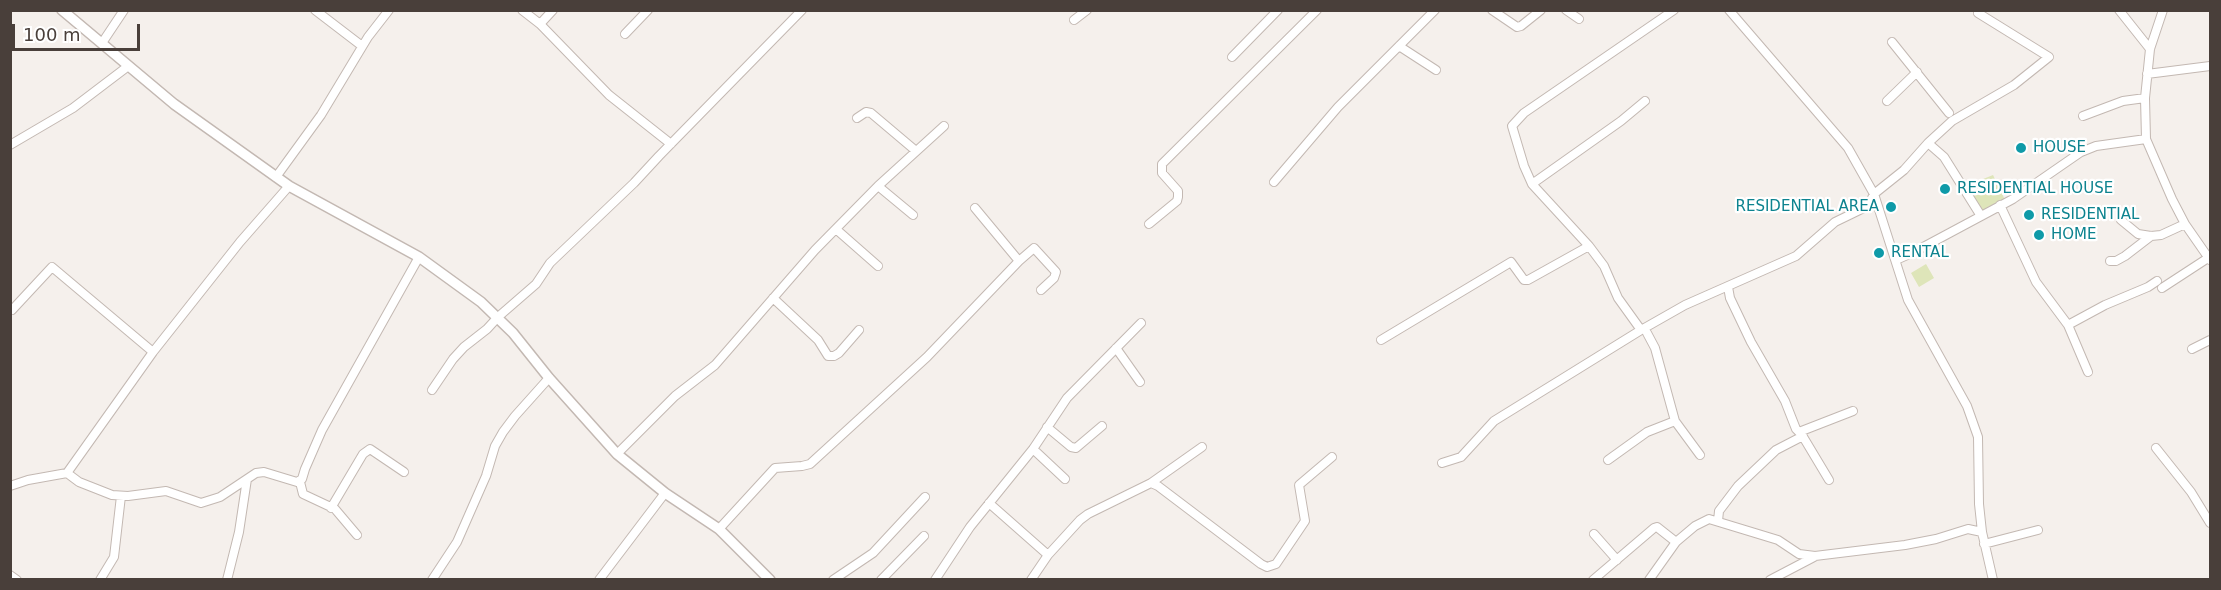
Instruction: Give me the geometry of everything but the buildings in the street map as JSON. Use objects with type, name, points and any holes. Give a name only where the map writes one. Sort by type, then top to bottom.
[{"type":"street","points":[[62,10],[127,67],[174,104],[276,177],[419,257],[482,302],[498,317],[617,454],[665,493],[719,529],[770,579]]},
{"type":"street","points":[[102,43],[124,10]]},
{"type":"street","points":[[315,10],[362,46]]},
{"type":"street","points":[[276,177],[321,115],[362,46],[388,10]]},
{"type":"street","points":[[522,10],[540,24],[609,95],[671,144]]},
{"type":"street","points":[[540,24],[553,10]]},
{"type":"street","points":[[625,34],[648,10]]},
{"type":"street","points":[[432,390],[453,358],[536,284],[550,263],[634,183],[802,10]]},
{"type":"street","points":[[1074,20],[1087,10]]},
{"type":"street","points":[[1232,57],[1278,10]]},
{"type":"street","points":[[1149,224],[1177,201],[1178,197],[1178,191],[1162,172],[1162,164],[1317,10]]},
{"type":"street","points":[[1274,182],[1338,107],[1435,10]]},
{"type":"street","points":[[1492,10],[1517,27],[1541,10]]},
{"type":"street","points":[[1566,10],[1579,19]]},
{"type":"street","points":[[1674,10],[1516,120],[1512,126],[1532,184],[1589,246],[1604,266],[1618,298],[1655,348],[1675,421],[1700,455]]},
{"type":"street","points":[[1729,10],[1848,148],[1874,194],[1908,300],[1967,406],[1978,437],[1979,504],[1984,544],[1993,579]]},
{"type":"street","points":[[2119,10],[2150,49]]},
{"type":"street","points":[[2162,288],[2209,259],[2185,224],[2146,139],[2145,98],[2150,49],[2163,10]]},
{"type":"street","points":[[1442,463],[1461,456],[1494,421],[1685,305],[1796,256],[1835,222],[1868,206],[1874,194],[1904,170],[1952,121],[2014,85],[2049,57],[1978,14]]},
{"type":"street","points":[[1892,42],[1949,113]]},
{"type":"street","points":[[1399,46],[1436,70]]},
{"type":"street","points":[[2147,74],[2211,66]]},
{"type":"street","points":[[10,145],[73,108],[127,67]]},
{"type":"street","points":[[1887,101],[1917,72]]},
{"type":"street","points":[[2083,116],[2123,101],[2145,98]]},
{"type":"street","points":[[1532,184],[1621,121],[1645,101]]},
{"type":"street","points":[[857,118],[866,112],[871,113],[916,151]]},
{"type":"street","points":[[617,454],[675,396],[715,365],[740,339],[815,250],[878,186],[944,126]]},
{"type":"street","points":[[1896,260],[2000,205],[2081,152],[2096,146],[2146,139]]},
{"type":"street","points":[[1928,143],[1944,157],[1981,216]]},
{"type":"street","points":[[10,486],[28,480],[67,473],[153,352],[240,242],[289,186]]},
{"type":"street","points":[[878,186],[913,215]]},
{"type":"street","points":[[2000,205],[2036,282],[2068,325],[2088,372]]},
{"type":"street","points":[[975,208],[1019,261]]},
{"type":"street","points":[[2121,220],[2138,234],[2151,236],[2161,235],[2185,224]]},
{"type":"street","points":[[837,230],[878,266]]},
{"type":"street","points":[[2110,261],[2126,256],[2151,236]]},
{"type":"street","points":[[1381,340],[1511,262],[1524,279],[1528,280],[1589,246]]},
{"type":"street","points":[[719,529],[775,468],[810,464],[927,357],[1034,248],[1056,272],[1054,278],[1041,290]]},
{"type":"street","points":[[357,535],[340,514],[303,494],[300,482],[322,430],[419,257]]},
{"type":"street","points":[[12,310],[52,267],[153,352]]},
{"type":"street","points":[[2068,325],[2105,305],[2148,287],[2157,280]]},
{"type":"street","points":[[1728,287],[1730,298],[1751,342],[1785,401],[1796,429],[1829,480]]},
{"type":"street","points":[[773,298],[818,340],[828,356],[839,353],[859,330]]},
{"type":"street","points":[[935,579],[970,527],[1033,449],[1067,398],[1141,323]]},
{"type":"street","points":[[2192,349],[2211,340]]},
{"type":"street","points":[[1116,348],[1140,382]]},
{"type":"street","points":[[432,579],[457,542],[486,476],[495,446],[503,432],[549,378]]},
{"type":"street","points":[[1718,521],[1719,512],[1738,486],[1776,450],[1801,434],[1853,411]]},
{"type":"street","points":[[1608,460],[1647,432],[1675,421]]},
{"type":"street","points":[[1047,427],[1071,447],[1076,448],[1102,426]]},
{"type":"street","points":[[1031,579],[1048,555],[1080,520],[1151,483],[1202,447]]},
{"type":"street","points":[[2156,448],[2191,492],[2211,523]]},
{"type":"street","points":[[331,508],[363,454],[370,449],[404,472]]},
{"type":"street","points":[[1033,449],[1065,479]]},
{"type":"street","points":[[1151,483],[1267,567],[1276,564],[1305,521],[1299,485],[1332,457]]},
{"type":"street","points":[[67,473],[99,492],[121,496],[166,491],[201,503],[220,498],[256,473],[264,472],[300,482]]},
{"type":"street","points":[[228,579],[239,532],[247,479]]},
{"type":"street","points":[[599,579],[665,493]]},
{"type":"street","points":[[100,579],[114,557],[121,496]]},
{"type":"street","points":[[833,579],[873,553],[926,497]]},
{"type":"street","points":[[989,503],[1048,555]]},
{"type":"street","points":[[1649,579],[1676,542],[1695,526],[1709,519],[1778,540],[1798,554],[1815,556],[1905,545],[1968,529],[1982,532]]},
{"type":"street","points":[[1593,579],[1654,528],[1657,527],[1676,542]]},
{"type":"street","points":[[1984,544],[2038,530]]},
{"type":"street","points":[[1594,534],[1617,560]]},
{"type":"street","points":[[881,579],[924,536]]},
{"type":"street","points":[[1770,579],[1815,556]]},
{"type":"street","points":[[10,575],[17,579]]},
{"type":"green space","points":[[1993,175],[2005,200],[1980,212],[1966,186]]},
{"type":"green space","points":[[1926,264],[1934,278],[1919,287],[1911,273]]},
{"type":"place","name":"HOUSE","points":[[2021,148]]},
{"type":"place","name":"RESIDENTIAL HOUSE","points":[[1945,189]]},
{"type":"place","name":"RESIDENTIAL AREA","points":[[1891,207]]},
{"type":"place","name":"RESIDENTIAL","points":[[2029,215]]},
{"type":"place","name":"HOME","points":[[2039,235]]},
{"type":"place","name":"RENTAL","points":[[1879,253]]}]
